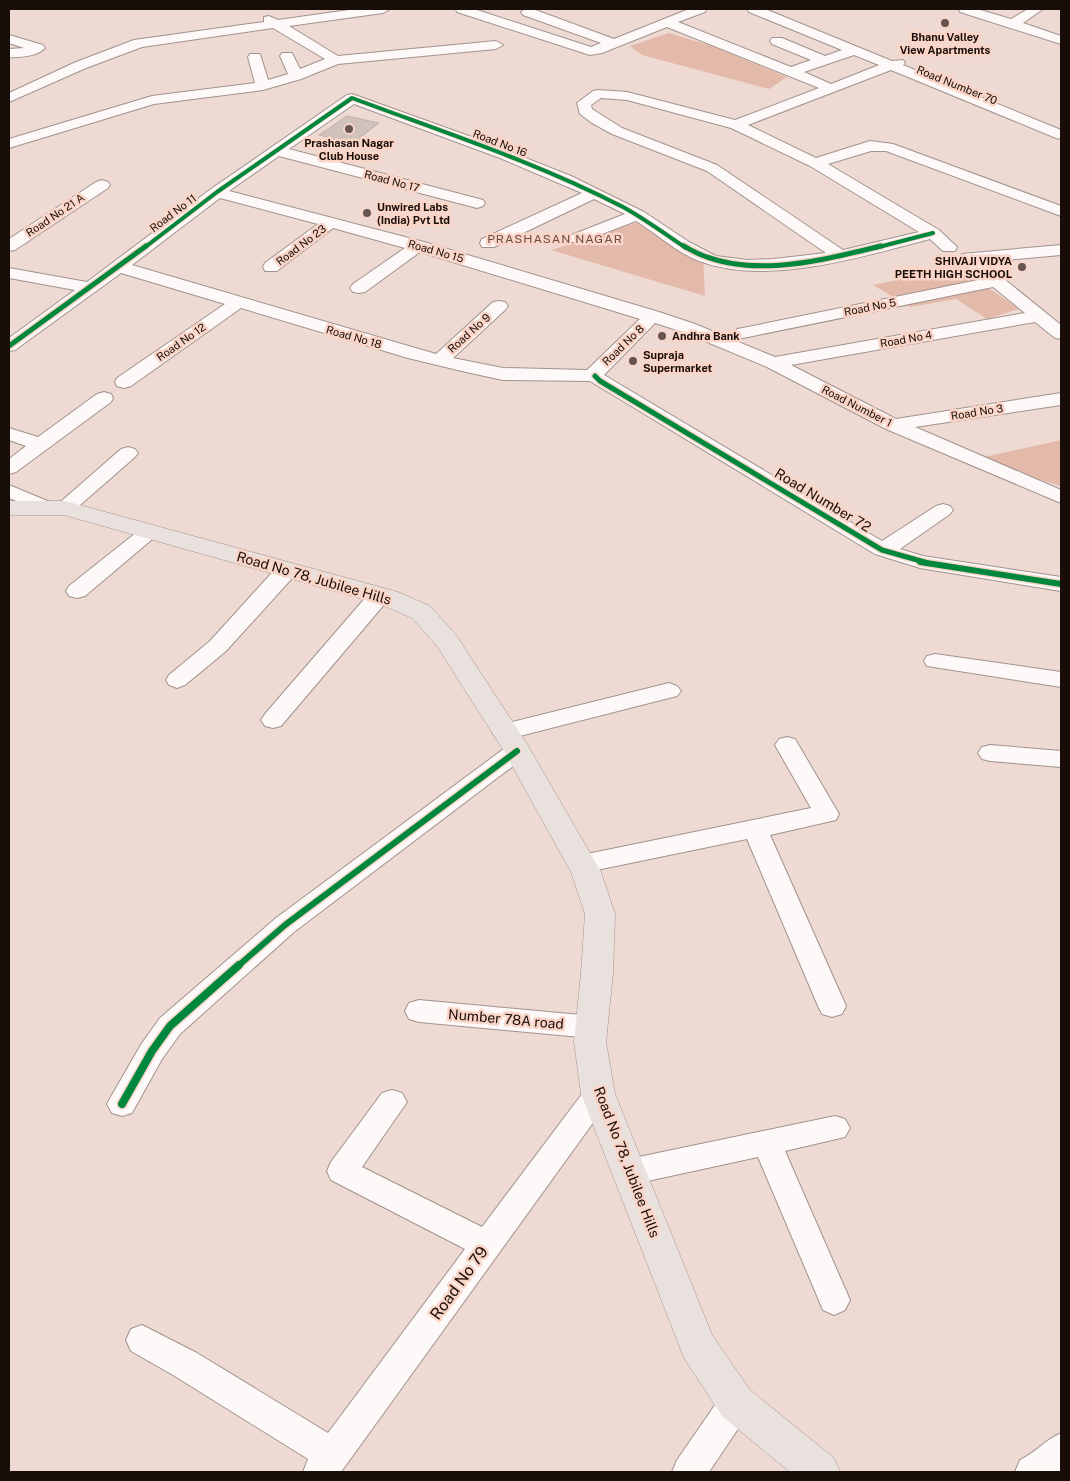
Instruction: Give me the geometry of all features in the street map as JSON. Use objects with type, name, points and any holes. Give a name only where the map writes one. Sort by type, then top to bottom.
[{"type":"main road","name":"Road No 78, Jubilee Hills","points":[[9,508],[57,508],[380,595],[421,612],[447,641],[510,742],[582,864],[600,914],[597,973],[590,1042],[598,1094],[697,1346],[736,1403],[820,1472]]},
{"type":"street","points":[[9,98],[81,65],[139,43],[346,9]]},
{"type":"street","points":[[9,91],[99,51],[131,40],[272,21],[383,9]]},
{"type":"street","points":[[462,9],[586,51],[597,50],[695,9]]},
{"type":"street","points":[[754,9],[855,50],[897,64],[1061,136]]},
{"type":"street","name":"Road Number 70","points":[[770,9],[897,64],[1061,126]]},
{"type":"street","points":[[965,9],[1014,23],[1061,40]]},
{"type":"street","points":[[1014,23],[1037,9]]},
{"type":"street","points":[[528,12],[613,43]]},
{"type":"street","points":[[272,21],[336,60]]},
{"type":"street","points":[[666,22],[830,88]]},
{"type":"street","points":[[9,39],[38,48],[18,54],[9,53]]},
{"type":"street","points":[[777,42],[825,61]]},
{"type":"street","points":[[9,144],[152,100],[262,86],[296,76],[336,60],[496,45]]},
{"type":"street","points":[[791,72],[855,50]]},
{"type":"street","points":[[287,56],[296,76]]},
{"type":"street","points":[[255,57],[262,86]]},
{"type":"street","points":[[736,125],[897,64]]},
{"type":"street","points":[[841,256],[712,168],[616,131],[596,120],[585,111],[584,103],[598,94],[627,96],[736,125],[815,163],[933,233],[949,247]]},
{"type":"street","name":"Road No 11","points":[[9,346],[119,267],[217,192],[352,98]]},
{"type":"street","name":"Road No 16","points":[[352,98],[521,162],[594,193],[638,215],[701,256],[718,262],[755,265],[841,256],[933,233]]},
{"type":"street","points":[[815,163],[870,146],[888,148],[1061,211]]},
{"type":"street","name":"Road No 17","points":[[278,150],[477,203]]},
{"type":"street","name":"Road No 21 A","points":[[9,246],[102,185]]},
{"type":"street","name":"Road No 15","points":[[217,192],[418,246],[653,316]]},
{"type":"street","points":[[488,243],[594,193]]},
{"type":"street","points":[[575,239],[638,215]]},
{"type":"street","name":"Road No 23","points":[[271,267],[331,222]]},
{"type":"street","points":[[359,288],[418,246]]},
{"type":"street","points":[[1053,325],[968,258],[1061,250]]},
{"type":"street","name":"Road No 18","points":[[119,267],[438,361],[503,374],[595,376]]},
{"type":"street","points":[[9,273],[90,288]]},
{"type":"street","name":"Road No 5","points":[[743,333],[998,281]]},
{"type":"street","name":"Road No 12","points":[[124,382],[237,303]]},
{"type":"street","name":"Road No 9","points":[[438,361],[499,306]]},
{"type":"street","name":"Road Number 1","points":[[653,316],[689,328],[772,363],[893,425],[1061,497]]},
{"type":"street","name":"Road No 8","points":[[595,376],[596,371],[653,316]]},
{"type":"street","name":"Road No 4","points":[[772,363],[1053,325]]},
{"type":"street","name":"Road Number 72","points":[[595,376],[600,381],[882,550],[920,562],[1061,584]]},
{"type":"street","points":[[9,468],[104,398]]},
{"type":"street","name":"Road No 3","points":[[893,425],[1061,399]]},
{"type":"street","points":[[9,434],[40,444]]},
{"type":"street","points":[[9,491],[57,508],[128,453]]},
{"type":"street","points":[[882,550],[905,537],[943,510]]},
{"type":"street","points":[[78,590],[149,532]]},
{"type":"street","points":[[178,680],[218,646],[287,570]]},
{"type":"street","points":[[273,720],[380,595]]},
{"type":"street","points":[[935,661],[1061,680]]},
{"type":"street","points":[[122,1104],[152,1051],[170,1026],[285,925],[510,742],[669,691]]},
{"type":"street","points":[[582,864],[827,814],[787,745]]},
{"type":"street","points":[[990,753],[1061,758]]},
{"type":"street","points":[[755,830],[832,1006]]},
{"type":"street","name":"Number 78A road","points":[[419,1011],[592,1027]]},
{"type":"street","name":"Road No 79","points":[[326,1464],[598,1094]]},
{"type":"street","points":[[392,1102],[342,1171],[487,1245]]},
{"type":"street","points":[[630,1172],[834,1128]]},
{"type":"street","points":[[767,1143],[834,1300]]},
{"type":"street","points":[[142,1340],[185,1364],[326,1464]]},
{"type":"street","points":[[690,1472],[736,1403]]},
{"type":"street","points":[[1032,1472],[1039,1469],[1061,1450]]},
{"type":"shaded area","points":[[669,33],[712,46],[787,77],[769,89],[642,55],[630,46]]},
{"type":"shaded area","points":[[649,219],[703,254],[705,296],[551,250]]},
{"type":"shaded area","points":[[958,267],[1019,309],[987,319],[956,299],[910,307],[873,285]]},
{"type":"shaded area","points":[[1061,440],[1061,486],[1024,475],[984,457]]},
{"type":"building","name":"Prashasan Nagar Club House","points":[[347,116],[379,123],[353,143],[319,135]]},
{"type":"cycle path","points":[[9,346],[119,267],[217,192],[352,98],[505,155],[595,193],[629,210],[683,246],[711,260],[747,265],[801,262],[855,253],[933,233]]},
{"type":"cycle path","points":[[595,376],[600,381],[882,550],[920,562],[1061,584]]},
{"type":"cycle path","points":[[122,1104],[152,1051],[170,1026],[285,925],[517,751]]},
{"type":"place","name":"Bhanu Valley View Apartments","points":[[945,23]]},
{"type":"place","name":"Prashasan Nagar Club House","points":[[349,129]]},
{"type":"place","name":"Unwired Labs (India) Pvt Ltd","points":[[367,213]]},
{"type":"place","name":"SHIVAJI VIDYA PEETH HIGH SCHOOL","points":[[1022,267]]},
{"type":"place","name":"Andhra Bank","points":[[662,336]]},
{"type":"place","name":"Supraja Supermarket","points":[[633,361]]},
{"type":"district","name":"PRASHASAN NAGAR","points":[[555,239]]}]
